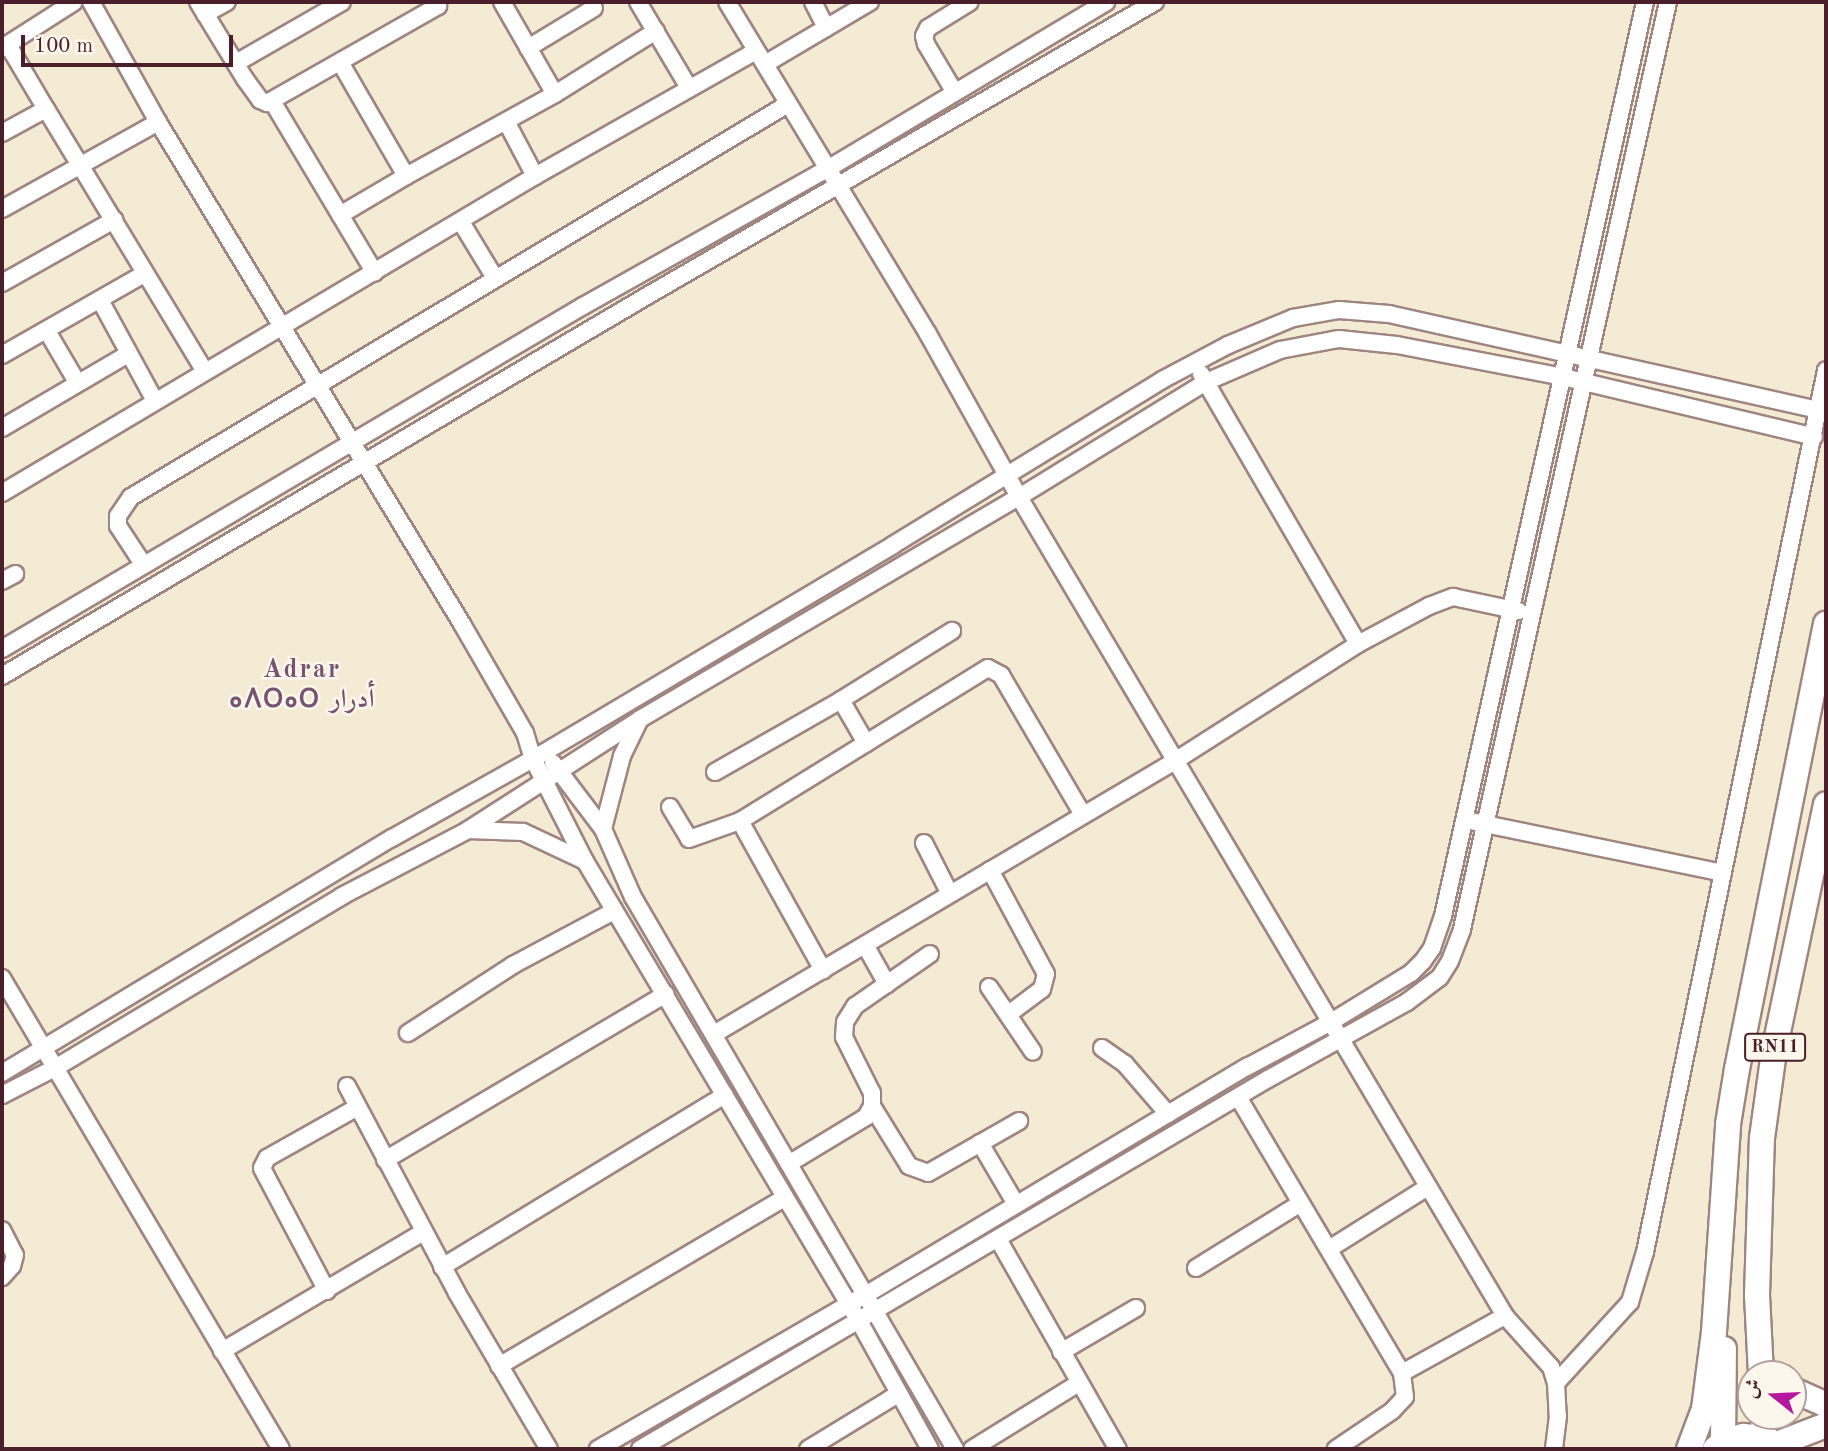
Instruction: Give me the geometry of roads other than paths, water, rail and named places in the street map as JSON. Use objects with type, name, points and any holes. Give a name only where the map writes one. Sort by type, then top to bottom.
[{"type":"highway","name":"RN11","points":[[1719,1446],[1725,1358],[1718,1297],[1728,1125],[1826,624]]},
{"type":"highway","name":"RN11","points":[[1760,1360],[1758,1331],[1762,1138],[1774,1051],[1826,804]]},
{"type":"highway","points":[[1689,1449],[1704,1409],[1718,1297]]},
{"type":"highway","points":[[1758,1331],[1768,1360]]},
{"type":"highway","points":[[1807,1396],[1826,1405]]},
{"type":"highway","points":[[1719,1446],[1743,1436],[1771,1437],[1826,1425]]},
{"type":"street","points":[[74,2],[5,47],[46,109],[205,372]]},
{"type":"street","points":[[91,2],[158,122],[319,384],[551,775],[585,861],[859,1321],[930,1449]]},
{"type":"street","points":[[227,2],[201,8],[260,100],[272,101],[439,3]]},
{"type":"street","points":[[236,63],[342,2]]},
{"type":"street","points":[[502,2],[555,94]]},
{"type":"street","points":[[638,2],[689,88]]},
{"type":"street","points":[[727,2],[928,334],[1007,477],[1505,1316],[1550,1367],[1556,1383],[1558,1416],[1554,1449]]},
{"type":"street","points":[[2,493],[535,176],[689,88],[826,28],[870,2]]},
{"type":"street","points":[[954,91],[924,36],[928,28],[970,2]]},
{"type":"street","points":[[2,676],[1155,2]]},
{"type":"street","points":[[598,1449],[849,1305],[1168,1114],[1331,1022],[1411,973],[1423,961],[1432,948],[1447,897],[1646,2]]},
{"type":"street","points":[[640,1449],[1238,1097],[1407,1002],[1440,976],[1457,946],[1668,2]]},
{"type":"street","points":[[816,3],[826,28]]},
{"type":"street","points":[[2,649],[583,306],[829,168],[1096,4],[1105,30]]},
{"type":"street","points":[[528,48],[594,8]]},
{"type":"street","points":[[340,215],[406,176],[507,123],[656,31]]},
{"type":"street","points":[[340,62],[406,176]]},
{"type":"street","points":[[272,101],[375,273]]},
{"type":"street","points":[[143,564],[118,526],[117,516],[131,497],[788,104]]},
{"type":"street","points":[[2,133],[46,109]]},
{"type":"street","points":[[2,209],[158,122]]},
{"type":"street","points":[[507,123],[535,176]]},
{"type":"street","points":[[2,283],[114,220]]},
{"type":"street","points":[[461,222],[495,278]]},
{"type":"street","points":[[4,350],[47,331],[144,274]]},
{"type":"street","points":[[100,300],[155,401]]},
{"type":"street","points":[[2,1073],[392,838],[539,756],[1194,363],[1282,323],[1339,310],[1389,314],[1819,410]]},
{"type":"street","points":[[47,331],[77,382]]},
{"type":"street","points":[[2,1095],[55,1068],[342,896],[468,830],[640,719],[1019,497],[1206,382],[1280,350],[1339,339],[1398,345],[1563,377],[1814,436]]},
{"type":"street","points":[[2,428],[128,354]]},
{"type":"street","points":[[1194,363],[1358,644]]},
{"type":"street","points":[[1556,1383],[1621,1314],[1636,1287],[1826,370]]},
{"type":"street","points":[[714,1034],[1175,761],[1358,644],[1429,606],[1453,597],[1531,614]]},
{"type":"street","points":[[715,772],[841,700],[952,631]]},
{"type":"street","points":[[670,807],[690,839],[740,821],[988,668],[1001,675],[1083,815]]},
{"type":"street","points":[[841,700],[866,743]]},
{"type":"street","points":[[603,829],[622,756],[640,719]]},
{"type":"street","points":[[551,775],[603,829],[633,897],[877,1311],[955,1449]]},
{"type":"street","points":[[1464,820],[1723,873]]},
{"type":"street","points":[[740,821],[822,970]]},
{"type":"street","points":[[468,830],[523,832],[585,861]]},
{"type":"street","points":[[924,843],[950,894]]},
{"type":"street","points":[[990,870],[1046,974],[1042,989],[1009,1014]]},
{"type":"street","points":[[1447,897],[1467,901]]},
{"type":"street","points":[[408,1033],[513,965],[614,911]]},
{"type":"street","points":[[864,945],[887,984]]},
{"type":"street","points":[[790,1163],[866,1117],[872,1106],[872,1093],[844,1037],[845,1022],[855,1006],[930,954]]},
{"type":"street","points":[[2,978],[281,1449]]},
{"type":"street","points":[[989,987],[1033,1052]]},
{"type":"street","points":[[385,1160],[666,994]]},
{"type":"street","points":[[1102,1048],[1125,1064],[1168,1114]]},
{"type":"street","points":[[347,1086],[356,1108],[442,1267],[549,1449]]},
{"type":"street","points":[[442,1267],[725,1096]]},
{"type":"street","points":[[1238,1097],[1402,1373],[1405,1396],[1392,1411],[1336,1449]]},
{"type":"street","points":[[872,1106],[909,1166],[928,1173],[1019,1121]]},
{"type":"street","points":[[327,1291],[262,1168],[267,1158],[356,1108]]},
{"type":"street","points":[[980,1143],[1016,1203]]},
{"type":"street","points":[[1329,1249],[1428,1186]]},
{"type":"street","points":[[499,1366],[784,1198]]},
{"type":"street","points":[[1196,1268],[1301,1203]]},
{"type":"street","points":[[2,1230],[15,1255],[12,1266],[2,1277]]},
{"type":"street","points":[[222,1351],[423,1232]]},
{"type":"street","points":[[998,1239],[1118,1449]]},
{"type":"street","points":[[1061,1352],[1136,1308]]},
{"type":"street","points":[[1402,1373],[1505,1316]]},
{"type":"street","points":[[972,1449],[1079,1383]]},
{"type":"street","points":[[808,1449],[826,1445],[898,1394]]},
{"type":"district","name":"Adrar ⴰⴷⵔⴰⵔ أدرار","points":[[302,686]]}]
